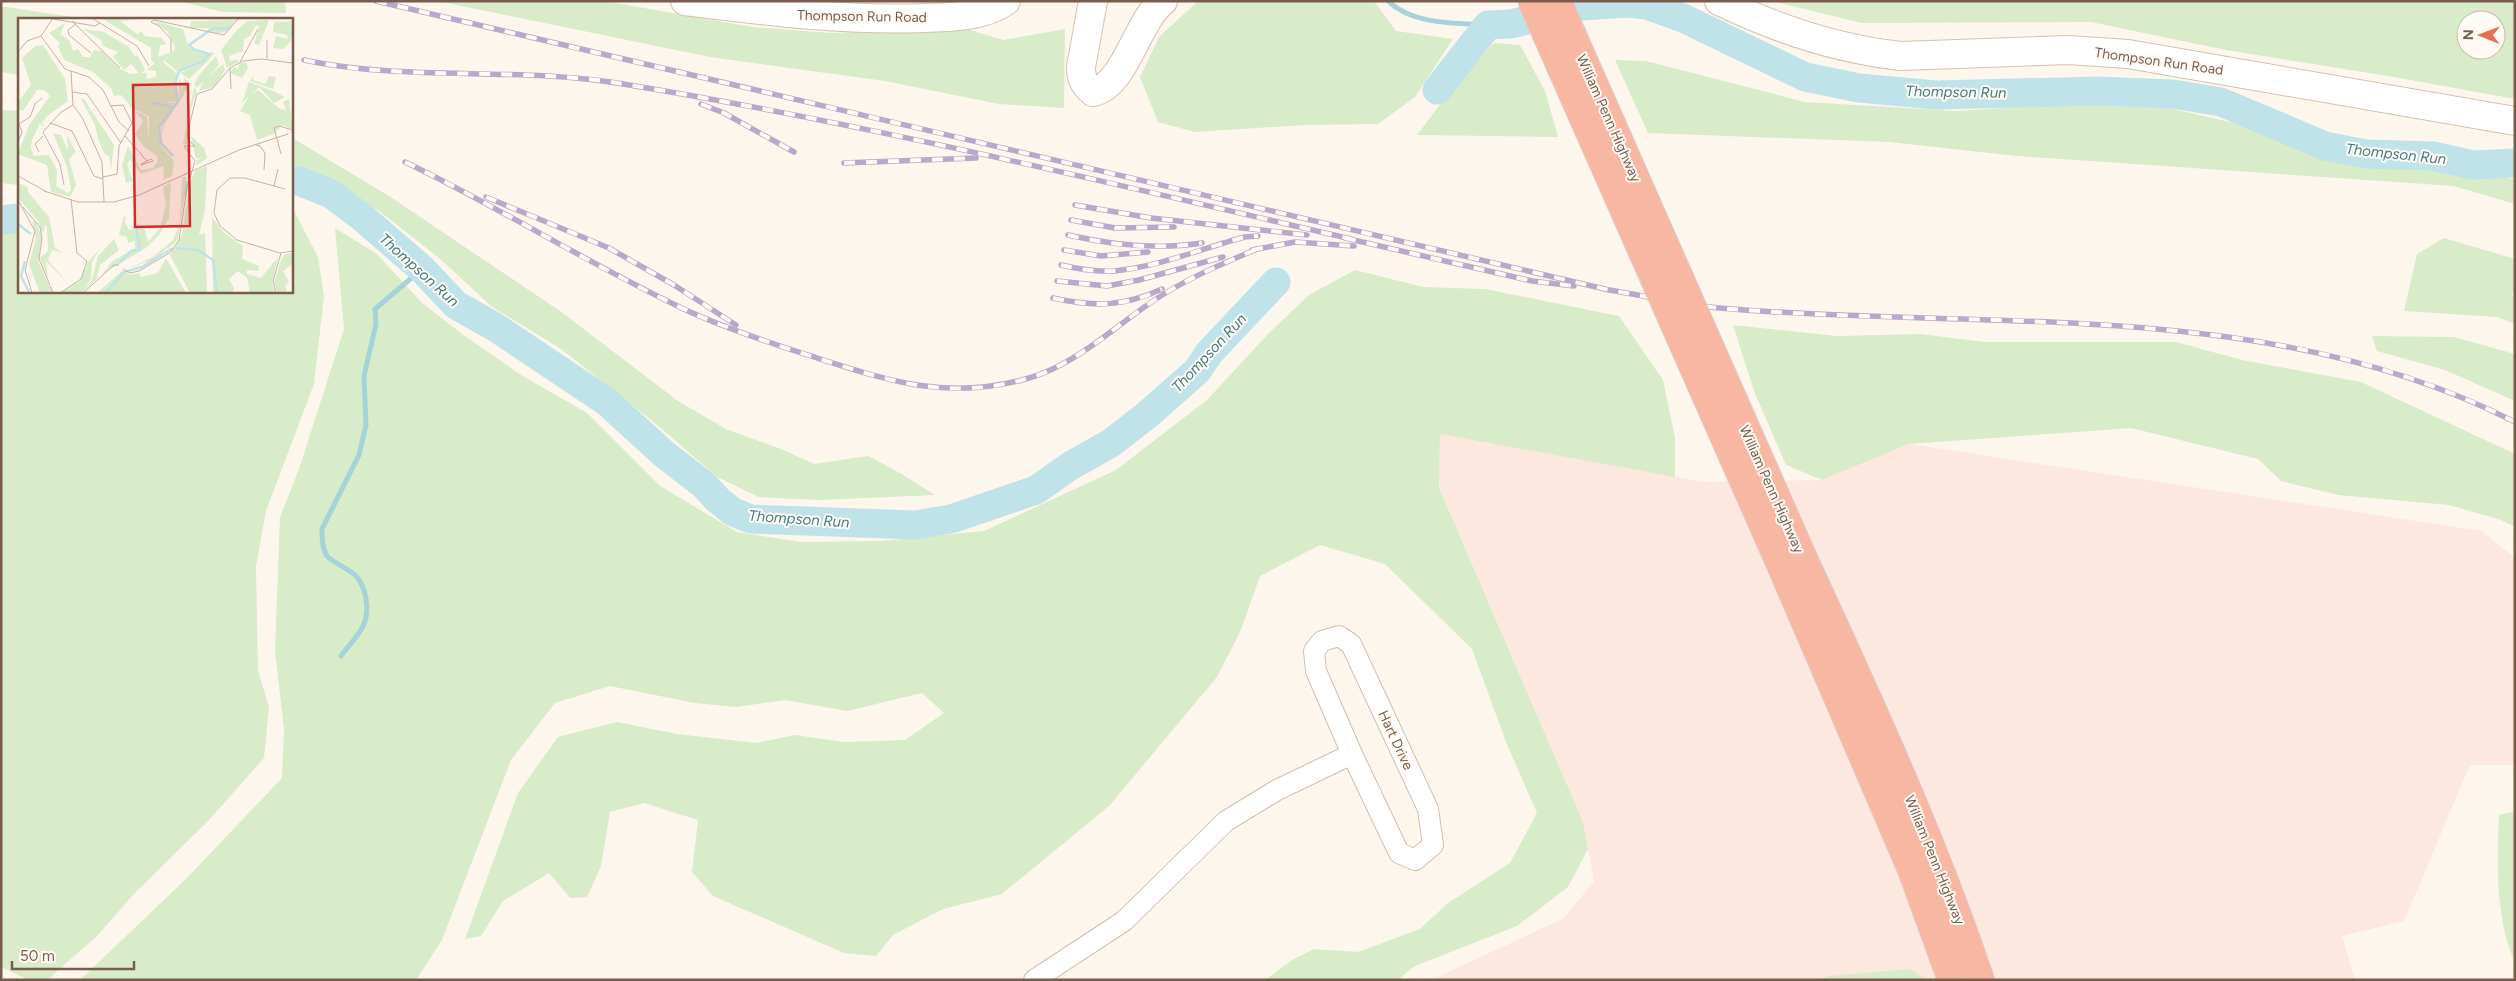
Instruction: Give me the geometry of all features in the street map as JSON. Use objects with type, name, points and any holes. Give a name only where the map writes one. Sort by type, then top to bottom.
[{"type":"highway","name":"William Penn Highway","points":[[1532,1],[1791,560],[1855,671],[1917,813],[1955,908],[1980,980]]},
{"type":"highway","name":"William Penn Highway","points":[[1558,1],[1791,560],[1912,870],[1952,980]]},
{"type":"street","name":"Thompson Run Road","points":[[685,1],[828,17],[901,19],[964,16],[987,12],[1006,1]]},
{"type":"street","points":[[1093,1],[1081,76],[1085,85],[1093,92],[1100,91],[1114,78],[1150,15],[1163,1]]},
{"type":"street","name":"Thompson Run Road","points":[[1719,1],[1782,29],[1849,48],[1876,53],[1901,56],[2068,50],[2120,53],[2515,121]]},
{"type":"street","name":"Hart Drive","points":[[1339,636],[1350,644],[1428,809],[1433,845],[1415,860],[1399,853],[1352,754],[1316,671],[1314,651],[1322,641],[1339,636]]},
{"type":"street","points":[[1034,980],[1124,921],[1226,821],[1277,790],[1352,754]]},
{"type":"shaded area","points":[[1440,433],[1704,482],[1822,480],[1909,444],[2482,531],[2515,558],[2515,765],[2470,765],[2404,921],[2342,936],[2355,980],[1431,980],[1564,918],[1594,881],[1583,822],[1439,486]]},
{"type":"green space","points":[[179,1],[285,1],[286,13],[222,12]]},
{"type":"green space","points":[[437,1],[604,1],[752,27],[832,33],[966,29],[1004,40],[1065,29],[1064,108],[999,104],[885,81],[710,57]]},
{"type":"green space","points":[[1198,1],[1374,1],[1396,31],[1453,39],[1415,97],[1378,124],[1304,125],[1195,132],[1158,122],[1140,77],[1159,37]]},
{"type":"green space","points":[[1772,1],[2515,1],[2515,99],[2226,50],[2091,22],[1862,23]]},
{"type":"green space","points":[[1,7],[79,18],[18,18],[18,75],[1,72]]},
{"type":"green space","points":[[1494,43],[1520,45],[1545,91],[1558,137],[1417,135],[1451,90]]},
{"type":"green space","points":[[1615,60],[1646,61],[1805,102],[1958,111],[2059,104],[2169,108],[2247,126],[2316,157],[2515,179],[2515,204],[2454,186],[2017,156],[1889,142],[1648,133]]},
{"type":"green space","points":[[1,110],[18,111],[18,185],[1,183]]},
{"type":"green space","points":[[292,138],[389,196],[560,311],[678,401],[726,429],[781,449],[814,464],[868,456],[935,495],[820,500],[759,497],[717,477],[656,424],[561,349],[491,306],[438,257],[379,211],[322,178],[292,168]]},
{"type":"green space","points":[[292,207],[318,257],[324,296],[314,384],[266,511],[256,566],[258,671],[269,707],[264,758],[209,820],[134,894],[97,936],[47,980],[29,980],[1,967],[1,228],[18,229],[18,292],[292,292]]},
{"type":"green space","points":[[335,228],[377,254],[421,302],[462,334],[521,375],[587,413],[660,486],[737,532],[801,542],[882,541],[984,531],[1116,470],[1207,400],[1268,334],[1309,295],[1355,270],[1423,287],[1485,289],[1619,316],[1663,380],[1675,438],[1675,477],[1440,434],[1439,487],[1583,822],[1588,849],[1568,887],[1517,926],[1415,966],[1397,980],[1265,980],[1292,960],[1314,949],[1358,952],[1420,929],[1448,903],[1510,863],[1537,813],[1506,742],[1472,649],[1385,564],[1320,545],[1260,576],[1241,630],[1217,677],[1110,805],[1002,894],[943,909],[893,935],[876,956],[844,953],[713,896],[692,872],[698,820],[644,803],[610,812],[601,866],[587,897],[570,898],[549,873],[503,901],[481,936],[465,939],[518,793],[558,737],[617,722],[677,734],[756,743],[795,735],[844,742],[905,740],[944,713],[922,693],[847,711],[785,700],[736,707],[695,703],[610,686],[555,703],[511,760],[442,940],[416,980],[80,980],[186,879],[282,778],[284,729],[275,651],[280,517],[299,469],[344,329]]},
{"type":"green space","points":[[2444,238],[2515,259],[2515,293],[2511,295],[2515,296],[2515,324],[2497,317],[2404,311],[2417,254]]},
{"type":"green space","points":[[1733,325],[1837,336],[1921,334],[1984,342],[2176,342],[2242,360],[2361,382],[2515,454],[2515,527],[2501,520],[2449,505],[2338,495],[2281,481],[2258,459],[2131,428],[1909,444],[1822,480],[1786,465],[1754,391]]},
{"type":"green space","points":[[2372,336],[2454,337],[2515,354],[2515,401],[2445,370],[2377,351]]},
{"type":"green space","points":[[2515,811],[2515,963],[2508,946],[2501,909],[2498,852],[2499,815]]},
{"type":"green space","points":[[1910,969],[1927,980],[1813,980],[1829,976]]},
{"type":"waterway","points":[[1388,1],[1398,9],[1422,19],[1448,23],[1488,25]]},
{"type":"waterway","name":"Thompson Run","points":[[1437,90],[1488,25],[1511,24],[1582,6],[1628,3],[1647,5],[1683,18],[1805,77],[1859,88],[1936,95],[2098,91],[2173,94],[2221,102],[2325,146],[2366,154],[2433,156],[2473,165],[2515,163]]},
{"type":"waterway","name":"Thompson Run","points":[[292,181],[299,181],[331,194],[363,218],[422,269],[456,305],[495,327],[607,402],[664,454],[704,485],[718,500],[733,512],[751,519],[915,525],[951,519],[1036,490],[1070,466],[1111,443],[1147,415],[1197,371],[1209,353],[1276,282]]},
{"type":"waterway","name":"Thompson Run","points":[[1,220],[18,218]]},
{"type":"waterway","points":[[341,656],[364,624],[367,612],[365,592],[356,576],[327,556],[323,546],[322,529],[359,455],[366,425],[364,376],[376,324],[375,309],[422,269]]},
{"type":"railway","points":[[376,1],[1609,290],[1719,308],[1820,314],[2124,326],[2225,337],[2324,354],[2421,382],[2515,422]]},
{"type":"railway","points":[[304,60],[343,67],[423,73],[543,76],[623,84],[806,117],[897,136],[1351,239]]},
{"type":"railway","points":[[701,104],[724,113],[794,152]]},
{"type":"railway","points":[[844,163],[976,158]]},
{"type":"railway","points":[[405,162],[476,198],[652,294],[704,318],[844,367],[921,386],[973,388],[1000,385],[1047,372],[1079,354],[1168,291],[1257,249]]},
{"type":"railway","points":[[486,197],[609,248],[674,285],[736,325]]},
{"type":"railway","points":[[1075,205],[1151,218],[1307,235]]},
{"type":"railway","points":[[1071,220],[1115,228],[1174,227]]},
{"type":"railway","points":[[1068,235],[1101,241],[1151,246],[1202,243]]},
{"type":"railway","points":[[1061,265],[1101,271],[1131,269],[1147,266],[1229,241],[1258,236]]},
{"type":"railway","points":[[1345,238],[1532,281],[1574,286]]},
{"type":"railway","points":[[1252,250],[1295,242],[1354,246]]},
{"type":"railway","points":[[1064,250],[1101,256],[1148,252]]},
{"type":"railway","points":[[1057,281],[1107,286],[1139,280],[1223,257]]},
{"type":"railway","points":[[1053,298],[1082,303],[1108,304],[1134,299],[1162,289]]}]
